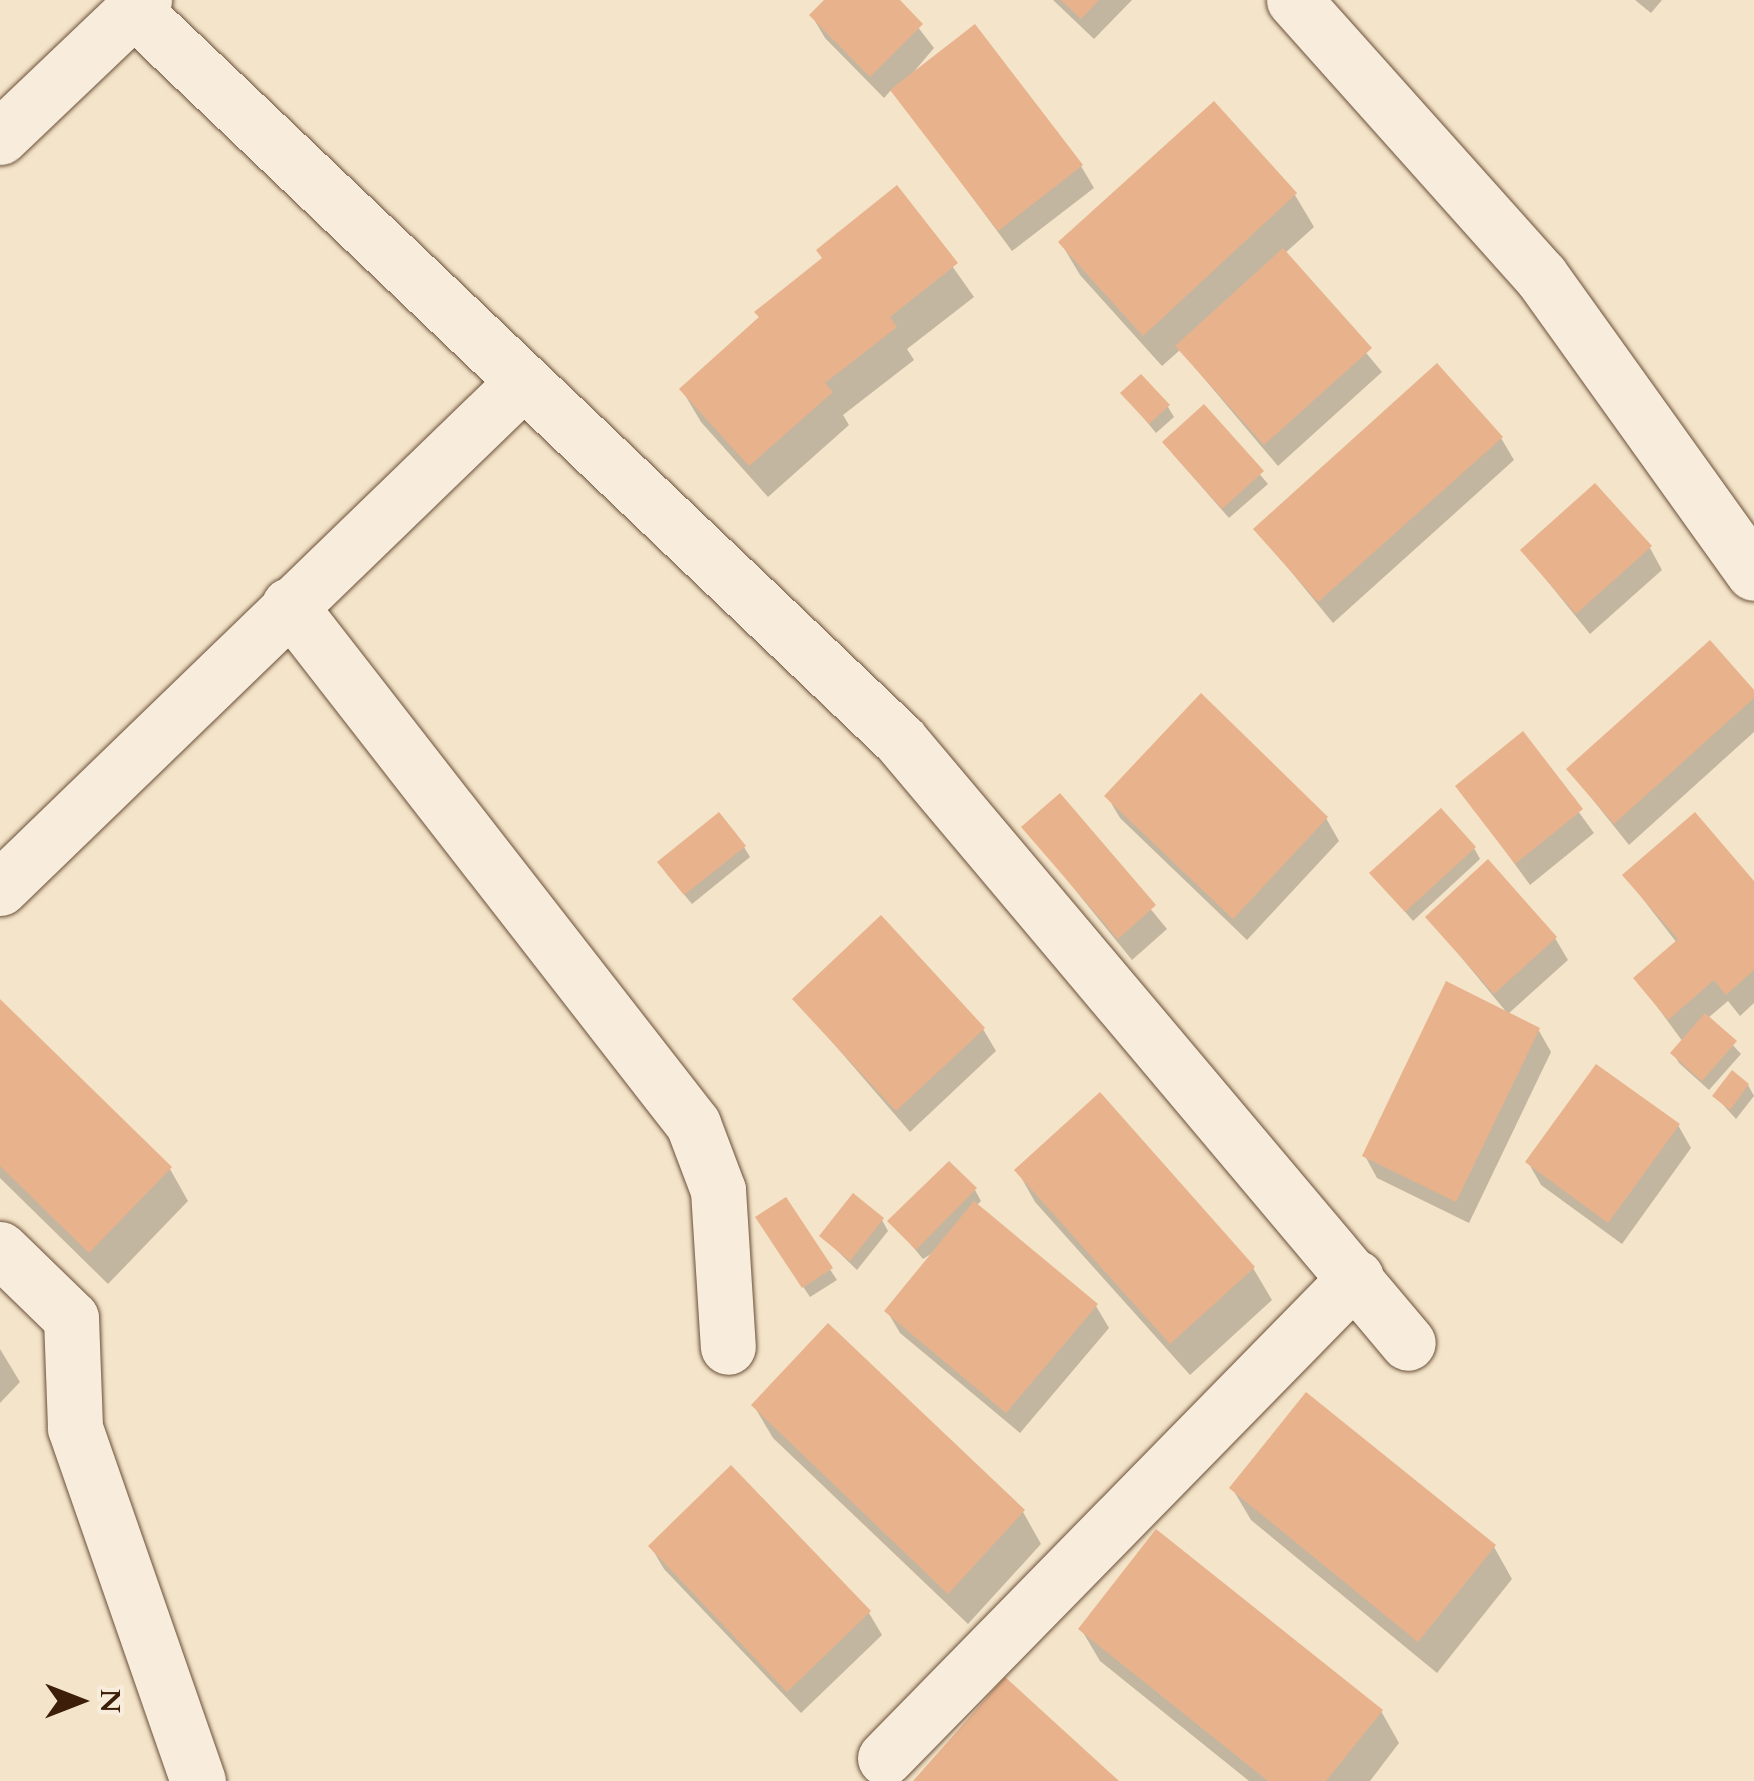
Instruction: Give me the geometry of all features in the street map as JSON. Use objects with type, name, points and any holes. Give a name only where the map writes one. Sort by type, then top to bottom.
[{"type":"street","points":[[1294,0],[1541,276],[1754,573]]},
{"type":"street","points":[[0,137],[139,5],[523,382],[900,740],[1408,1343]]},
{"type":"street","points":[[0,888],[523,382]]},
{"type":"street","points":[[289,605],[693,1124],[718,1190],[728,1347]]},
{"type":"street","points":[[0,1249],[71,1318],[75,1428],[198,1781]]},
{"type":"street","points":[[885,1758],[1356,1277]]},
{"type":"building","points":[[824,0],[900,0],[923,24],[870,77],[809,15]]},
{"type":"building","points":[[1061,0],[1099,0],[1081,19]]},
{"type":"building","points":[[975,24],[1083,165],[998,231],[890,90]]},
{"type":"building","points":[[1214,101],[1297,193],[1143,336],[1058,242]]},
{"type":"building","points":[[897,185],[958,263],[890,317],[897,327],[825,383],[833,392],[749,466],[679,389],[759,317],[754,312],[822,258],[816,250]]},
{"type":"building","points":[[1283,248],[1372,348],[1264,445],[1175,346]]},
{"type":"building","points":[[1437,363],[1503,437],[1318,602],[1253,529]]},
{"type":"building","points":[[1141,374],[1170,405],[1149,424],[1120,393]]},
{"type":"building","points":[[1204,404],[1264,471],[1222,509],[1162,442]]},
{"type":"building","points":[[1595,483],[1652,546],[1576,614],[1520,550]]},
{"type":"building","points":[[1710,640],[1754,690],[1754,698],[1614,824],[1566,769]]},
{"type":"building","points":[[1201,693],[1328,817],[1233,919],[1104,796]]},
{"type":"building","points":[[1523,731],[1583,809],[1515,864],[1455,786]]},
{"type":"building","points":[[1060,793],[1156,905],[1118,939],[1021,827]]},
{"type":"building","points":[[1441,808],[1476,847],[1405,912],[1369,873]]},
{"type":"building","points":[[719,812],[746,846],[684,895],[657,862]]},
{"type":"building","points":[[1695,812],[1754,881],[1754,970],[1726,995],[1714,980],[1668,1020],[1633,978],[1678,939],[1622,875]]},
{"type":"building","points":[[1488,859],[1557,937],[1494,994],[1425,917]]},
{"type":"building","points":[[881,915],[985,1028],[896,1111],[792,999]]},
{"type":"building","points":[[1446,981],[1540,1028],[1456,1202],[1362,1156]]},
{"type":"building","points":[[0,999],[172,1167],[89,1253],[0,1166]]},
{"type":"building","points":[[1705,1013],[1737,1041],[1702,1081],[1670,1053]]},
{"type":"building","points":[[1596,1064],[1680,1124],[1608,1223],[1525,1162]]},
{"type":"building","points":[[1732,1070],[1749,1084],[1730,1110],[1712,1096]]},
{"type":"building","points":[[1100,1092],[1255,1267],[1170,1344],[1014,1170]]},
{"type":"building","points":[[949,1161],[977,1188],[916,1250],[887,1221]]},
{"type":"building","points":[[853,1193],[884,1218],[850,1261],[819,1236]]},
{"type":"building","points":[[786,1197],[833,1268],[802,1288],[755,1217]]},
{"type":"building","points":[[974,1201],[1098,1304],[1006,1413],[884,1311]]},
{"type":"building","points":[[828,1323],[1025,1510],[948,1594],[751,1405]]},
{"type":"building","points":[[1306,1392],[1496,1545],[1418,1642],[1229,1488]]},
{"type":"building","points":[[731,1465],[871,1611],[787,1692],[648,1546]]},
{"type":"building","points":[[1156,1529],[1383,1710],[1326,1781],[1268,1781],[1078,1629]]},
{"type":"building","points":[[1005,1677],[1119,1781],[913,1781]]}]
